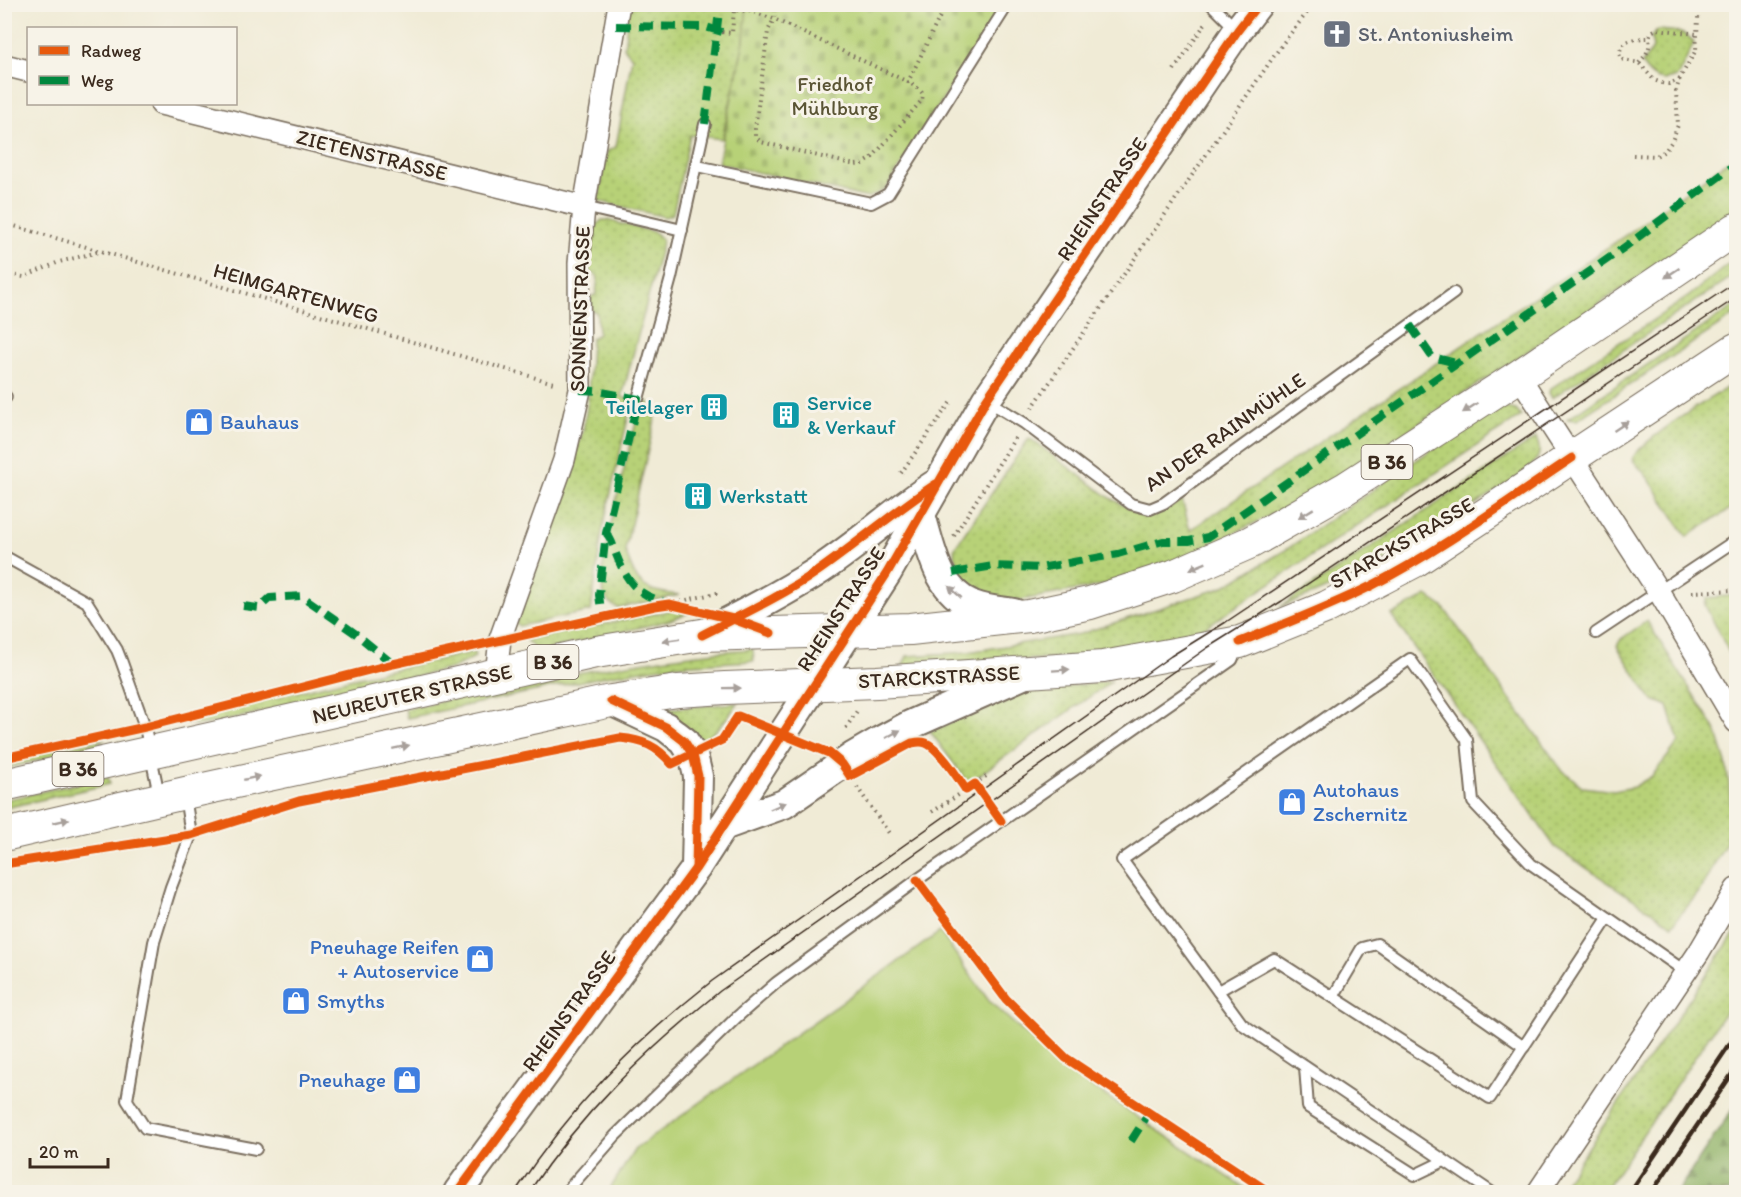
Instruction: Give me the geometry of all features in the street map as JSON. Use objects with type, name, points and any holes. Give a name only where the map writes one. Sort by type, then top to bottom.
[{"type":"main road","name":"RHEINSTRASSE","points":[[458,1192],[696,867],[887,573],[986,400],[1258,4]]},
{"type":"main road","name":"B 36","points":[[1029,616],[1090,603],[1173,576],[1251,542],[1346,489],[1737,229]]},
{"type":"main road","name":"STARCKSTRASSE","points":[[814,684],[1103,667],[1240,642],[1327,607],[1415,561],[1737,349]]},
{"type":"main road","points":[[702,635],[815,573],[907,502],[938,482]]},
{"type":"main road","points":[[921,515],[937,568],[944,583],[973,606],[1029,616]]},
{"type":"main road","name":"NEUREUTER STRASSE","points":[[4,785],[596,652],[702,635],[931,627],[1029,616]]},
{"type":"main road","points":[[723,826],[784,804],[878,742],[910,725],[1029,672]]},
{"type":"main road","points":[[4,835],[172,795],[611,701],[678,691],[814,684]]},
{"type":"main road","points":[[611,701],[666,727],[684,741],[693,755],[698,776],[696,867]]},
{"type":"street","name":"SONNENSTRASSE","points":[[496,675],[500,639],[564,459],[580,390],[579,263],[584,207],[619,4]]},
{"type":"street","points":[[4,65],[27,71]]},
{"type":"street","name":"ZIETENSTRASSE","points":[[165,105],[584,207]]},
{"type":"street","points":[[1519,376],[1659,592],[1737,722]]},
{"type":"street","points":[[1538,1192],[1686,972],[1737,890]]},
{"type":"lane","points":[[697,166],[871,203],[888,194],[1008,4]]},
{"type":"lane","points":[[1213,7],[1238,30]]},
{"type":"lane","points":[[638,399],[682,230],[705,124]]},
{"type":"lane","points":[[584,207],[682,230]]},
{"type":"lane","name":"AN DER RAINMÜHLE","points":[[986,400],[1024,423],[1131,504],[1150,509],[1173,497],[1454,293]]},
{"type":"lane","points":[[1596,633],[1737,540]]},
{"type":"lane","points":[[4,556],[87,602],[117,650],[145,727],[151,752],[191,835],[171,887],[154,942],[127,1100],[145,1128],[256,1149]]},
{"type":"lane","points":[[566,1192],[615,1136],[737,1017],[776,983],[917,880],[1232,660],[1240,642]]},
{"type":"lane","points":[[1491,1192],[1242,1024],[1122,860],[1410,658],[1467,740],[1473,802],[1531,864],[1686,972]]},
{"type":"lane","points":[[1218,991],[1274,959],[1490,1098],[1608,918]]},
{"type":"lane","points":[[1333,997],[1362,948],[1377,944],[1524,1047]]},
{"type":"lane","points":[[1305,1067],[1308,1107],[1415,1175],[1444,1161]]},
{"type":"path","points":[[722,32],[732,33],[734,10],[749,11],[774,19],[920,89],[923,94],[922,100],[871,159],[863,164],[855,165],[761,142],[755,136],[768,31],[774,19],[775,4]]},
{"type":"path","points":[[908,82],[946,4]]},
{"type":"path","points":[[949,544],[1039,397],[1278,50],[1314,4]]},
{"type":"path","points":[[1633,155],[1656,156],[1665,151],[1672,141],[1678,125],[1676,91],[1680,78],[1696,50],[1699,4]]},
{"type":"path","points":[[1169,79],[1213,7]]},
{"type":"path","points":[[1640,63],[1651,45],[1649,38],[1651,32],[1657,28],[1698,34]]},
{"type":"path","points":[[1649,38],[1626,42],[1621,48],[1620,58],[1640,63],[1654,80],[1669,84],[1680,78]]},
{"type":"path","points":[[4,274],[24,277],[59,262],[99,252]]},
{"type":"path","points":[[896,481],[957,393]]},
{"type":"path","points":[[1659,592],[1737,590]]},
{"type":"path","points":[[669,604],[725,592]]},
{"type":"path","points":[[840,737],[877,682]]},
{"type":"path","points":[[975,784],[989,774]]},
{"type":"path","points":[[856,784],[891,836]]},
{"type":"path","points":[[932,812],[966,790]]},
{"type":"green space","points":[[629,5],[747,5],[744,41],[722,139],[690,135],[673,214],[665,217],[598,201],[607,151],[616,147],[632,57],[624,48]]},
{"type":"green space","name":"Friedhof Mühlburg","points":[[747,5],[1003,5],[886,189],[868,198],[718,163],[744,41]]},
{"type":"green space","points":[[1658,30],[1683,34],[1694,43],[1678,76],[1667,80],[1657,79],[1642,64],[1653,48],[1651,37]]},
{"type":"green space","points":[[1736,155],[1736,213],[1368,457],[1289,506],[1190,555],[1104,585],[1010,602],[973,592],[960,579],[954,549],[1029,438],[1109,497],[1130,509],[1152,512],[1171,507],[1182,500],[1190,530],[1633,230]]},
{"type":"green space","points":[[602,220],[654,232],[662,240],[622,397],[632,400],[602,532],[591,611],[519,626],[516,623],[583,431],[588,400],[591,339],[598,334],[597,313],[590,309],[588,299],[596,294],[598,277],[589,270],[594,227]]},
{"type":"green space","points":[[1736,258],[1736,274],[1552,398],[1549,393],[1550,389],[1689,296]]},
{"type":"green space","points":[[1736,305],[1736,314],[1577,420],[1567,419]]},
{"type":"green space","points":[[1736,382],[1736,505],[1687,537],[1649,479],[1632,459],[1664,429]]},
{"type":"green space","points":[[646,401],[654,406],[656,415],[625,550],[633,572],[643,584],[657,591],[680,595],[618,608],[609,603],[604,594],[602,581],[604,562],[615,503],[641,403]]},
{"type":"green space","points":[[1500,407],[1516,410],[1521,416],[1195,634],[1085,656],[902,667],[907,656],[968,652],[1080,634],[1221,588],[1284,551],[1456,433]]},
{"type":"green space","points":[[1536,438],[1539,452],[1534,462],[1528,470],[1498,490],[1377,564],[1346,580],[1280,607]]},
{"type":"green space","points":[[1736,595],[1736,666],[1705,605],[1707,598]]},
{"type":"green space","points":[[1427,596],[1443,607],[1561,769],[1583,787],[1614,791],[1634,787],[1652,776],[1679,742],[1668,706],[1651,699],[1617,646],[1621,639],[1647,621],[1716,730],[1726,763],[1729,785],[1731,813],[1727,841],[1699,892],[1672,925],[1555,847],[1391,615]]},
{"type":"green space","points":[[672,610],[688,613],[667,621],[546,650],[535,649],[526,640]]},
{"type":"green space","points":[[753,649],[754,661],[675,665],[611,675],[407,718],[405,709],[621,665]]},
{"type":"green space","points":[[474,652],[475,657],[453,668],[215,723],[196,725],[181,721],[349,679]]},
{"type":"green space","points":[[1112,681],[968,783],[930,731],[1016,693]]},
{"type":"green space","points":[[738,703],[716,730],[699,742],[663,715],[666,709]]},
{"type":"green space","points":[[104,739],[95,747],[5,768],[5,761]]},
{"type":"green space","points":[[108,777],[110,784],[5,808],[4,800]]},
{"type":"green space","points":[[1736,931],[1736,996],[1604,1192],[1558,1192]]},
{"type":"green space","points":[[940,932],[989,1001],[1062,1067],[1251,1192],[608,1192],[635,1149]]},
{"type":"green space","points":[[1736,1104],[1736,1192],[1677,1192]]},
{"type":"tram line","points":[[515,1192],[558,1132],[604,1078],[655,1029],[712,981],[1171,656],[1226,622],[1736,282]]},
{"type":"tram line","points":[[529,1192],[571,1135],[616,1084],[720,991],[1207,648],[1282,601],[1736,298]]},
{"type":"railway","points":[[1630,1192],[1736,1035]]},
{"type":"railway","points":[[1652,1192],[1736,1068]]},
{"type":"marked path","points":[[705,124],[720,4]]},
{"type":"marked path","points":[[616,26],[706,27],[722,32]]},
{"type":"marked path","points":[[953,573],[993,566],[1040,568],[1118,554],[1163,541],[1189,541],[1208,537],[1622,249],[1736,164]]},
{"type":"marked path","points":[[1410,325],[1432,357],[1456,363]]},
{"type":"marked path","points":[[580,390],[638,399],[606,533],[599,595],[602,617]]},
{"type":"marked path","points":[[606,533],[624,572],[633,585],[646,595],[664,602]]},
{"type":"marked path","points":[[243,606],[259,608],[270,598],[302,596],[356,634],[393,664]]},
{"type":"marked path","points":[[1131,1141],[1149,1113]]},
{"type":"cycle path","points":[[458,1192],[696,868],[887,573],[986,400],[1258,4]]},
{"type":"cycle path","points":[[1240,642],[1339,601],[1397,572],[1473,525],[1572,458]]},
{"type":"cycle path","points":[[702,635],[804,580],[936,484]]},
{"type":"cycle path","points":[[4,758],[145,727],[393,664],[655,606],[669,604],[733,619],[771,633]]},
{"type":"cycle path","points":[[611,701],[666,727],[684,741],[693,755],[698,776],[696,867]]},
{"type":"cycle path","points":[[4,864],[191,835],[299,801],[620,738],[636,740],[649,745],[672,764],[722,740],[738,716],[829,753],[842,764],[850,776],[912,743],[926,743],[942,757],[966,790],[975,784],[1001,821]]},
{"type":"cycle path","points":[[917,880],[1006,999],[1066,1058],[1269,1192]]},
{"type":"place","name":"St. Antoniusheim","points":[[1337,34]]},
{"type":"place","name":"Teilelager","points":[[714,407]]},
{"type":"place","name":"Service & Verkauf","points":[[786,415]]},
{"type":"place","name":"Bauhaus","points":[[199,422]]},
{"type":"place","name":"Werkstatt","points":[[698,496]]},
{"type":"place","name":"Autohaus Zschernitz","points":[[1292,802]]},
{"type":"place","name":"Pneuhage Reifen + Autoservice","points":[[480,959]]},
{"type":"place","name":"Smyths","points":[[296,1001]]},
{"type":"place","name":"Pneuhage","points":[[407,1080]]}]
